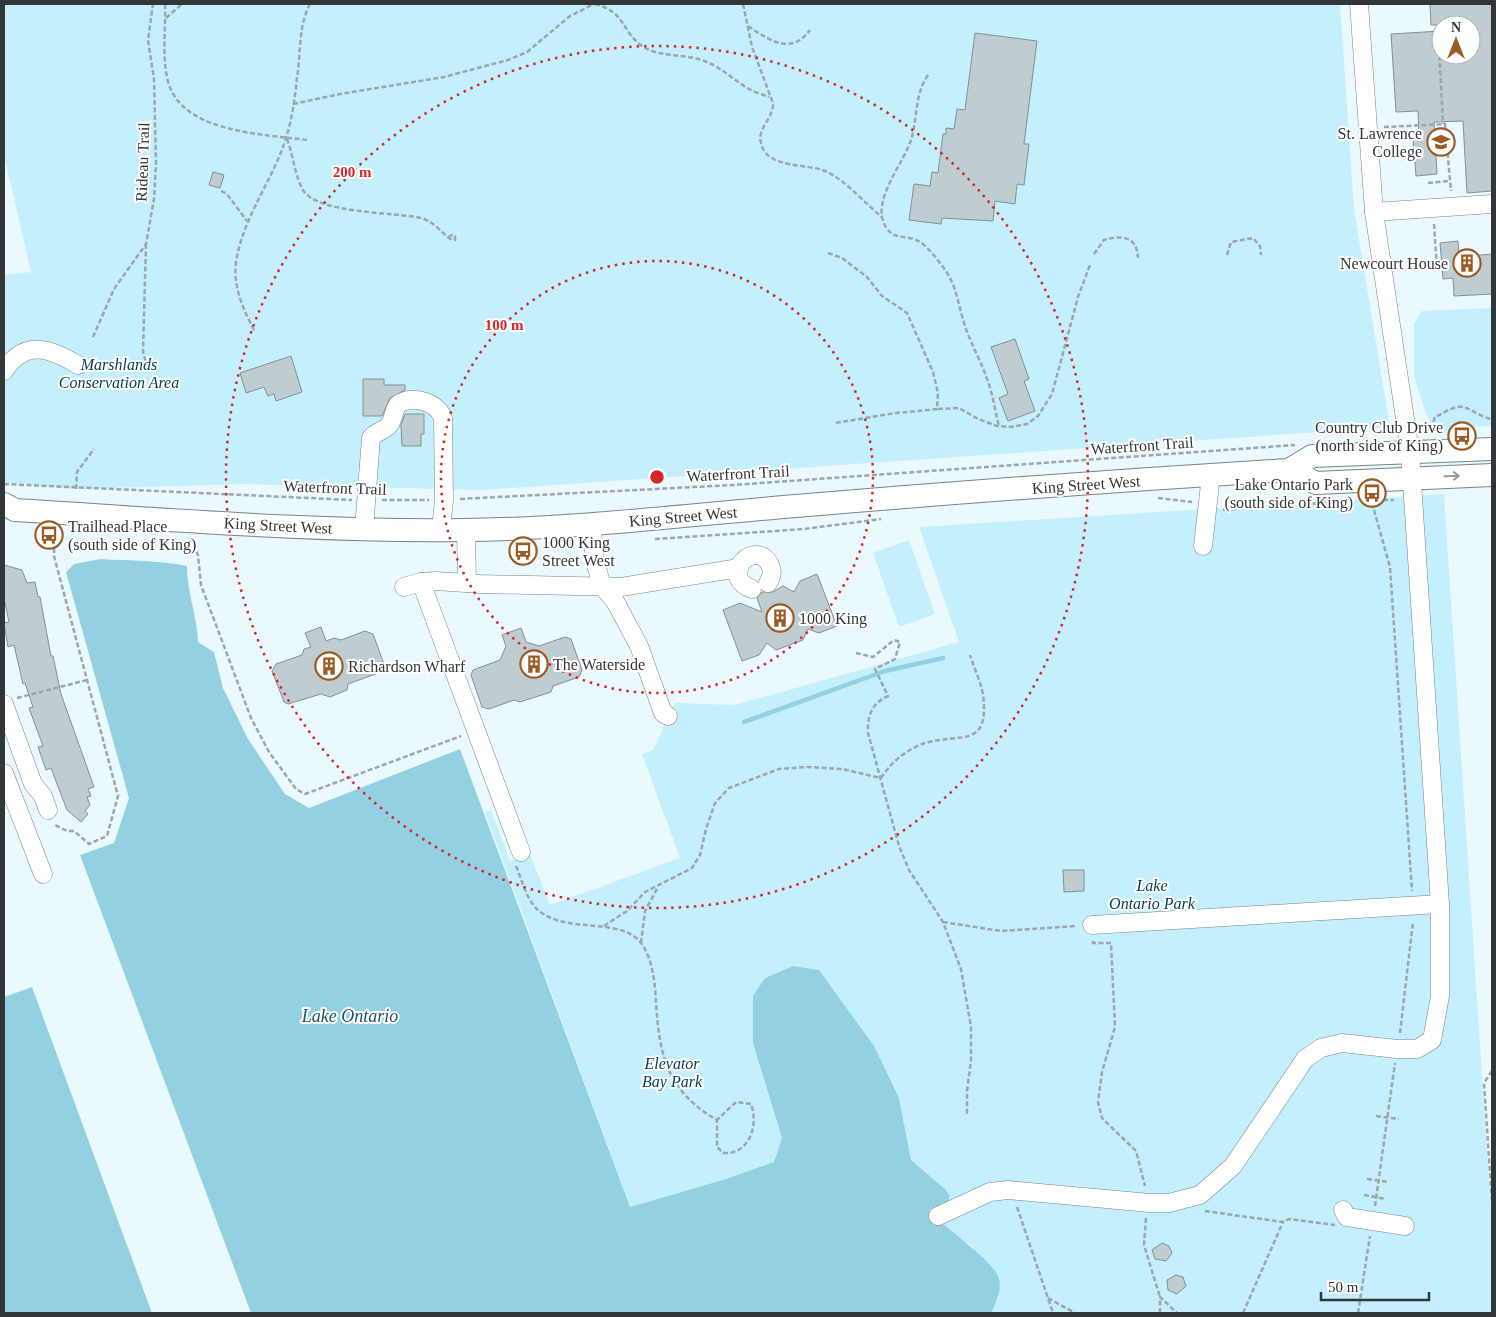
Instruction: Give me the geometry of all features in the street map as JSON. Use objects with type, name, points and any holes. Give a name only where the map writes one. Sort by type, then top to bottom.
[{"type":"main road","name":"King Street West","points":[[8,510],[364,529],[466,530],[591,523],[922,496],[1289,470],[1312,456],[1492,450]]},
{"type":"main road","name":"King Street West","points":[[1289,470],[1316,483],[1412,477],[1492,475]]},
{"type":"street","points":[[938,1216],[990,1192],[1008,1190],[1150,1203],[1175,1202],[1200,1195],[1233,1166],[1281,1091],[1305,1059],[1321,1048],[1342,1043],[1397,1049],[1417,1049],[1432,1040],[1440,996],[1440,904],[1412,477],[1410,452],[1374,212],[1359,4]]},
{"type":"street","points":[[1374,212],[1492,204]]},
{"type":"street","points":[[4,371],[20,353],[38,348],[64,356],[78,365]]},
{"type":"street","points":[[364,529],[371,438],[387,427],[397,406],[401,402],[412,400],[424,401],[433,405],[442,414],[444,500],[441,530]]},
{"type":"street","points":[[1203,546],[1211,475]]},
{"type":"street","points":[[591,523],[595,561],[602,586],[615,601],[639,646],[663,713],[668,716]]},
{"type":"street","points":[[466,530],[467,583]]},
{"type":"street","points":[[749,556],[765,558],[769,562],[772,573],[760,586],[742,584],[739,579],[739,568],[741,563],[749,556]]},
{"type":"street","points":[[404,587],[421,582],[621,587],[739,568]]},
{"type":"street","points":[[421,582],[518,858]]},
{"type":"street","points":[[8,702],[30,774],[49,817]]},
{"type":"street","points":[[30,774],[5,780],[43,874]]},
{"type":"street","points":[[1092,924],[1440,904]]},
{"type":"street","points":[[1345,1213],[1405,1226]]},
{"type":"path","name":"Rideau Trail","points":[[93,337],[114,289],[146,244],[154,198],[156,164],[154,79],[148,40],[153,4]]},
{"type":"path","points":[[166,4],[167,78],[180,104],[203,120],[227,128],[307,140]]},
{"type":"path","points":[[166,20],[182,4]]},
{"type":"path","points":[[254,330],[241,300],[236,272],[238,255],[248,222],[287,137],[305,12],[310,4]]},
{"type":"path","points":[[293,104],[340,94],[444,77],[508,60],[528,52],[570,16],[594,4],[613,11],[635,40],[643,47],[655,52],[698,59],[710,63],[724,70],[743,86],[770,97]]},
{"type":"path","points":[[743,4],[755,56],[770,97],[773,112],[760,138],[761,145],[774,160],[824,171],[882,218],[890,232],[898,237],[921,242],[950,276],[955,286],[966,328],[988,380],[999,426]]},
{"type":"path","points":[[748,26],[771,40],[792,44],[800,42],[810,30]]},
{"type":"path","points":[[1439,65],[1451,196]]},
{"type":"path","points":[[882,218],[885,196],[892,176],[908,149],[915,122],[917,96],[928,75]]},
{"type":"path","points":[[1384,127],[1443,124]]},
{"type":"path","points":[[287,137],[302,189],[313,199],[337,207],[422,218],[435,224],[448,238]]},
{"type":"path","points":[[1428,183],[1449,181]]},
{"type":"path","points":[[221,191],[226,194],[248,222]]},
{"type":"path","points":[[1433,208],[1437,269]]},
{"type":"path","points":[[1094,254],[1104,240],[1114,237],[1132,241],[1136,245],[1138,258]]},
{"type":"path","points":[[1227,255],[1231,242],[1252,238],[1260,246],[1261,255]]},
{"type":"path","points":[[146,244],[143,352],[146,362]]},
{"type":"path","points":[[828,253],[842,258],[866,277],[882,296],[906,313],[933,372],[938,393],[937,409]]},
{"type":"path","points":[[835,423],[889,414],[959,408],[989,424],[1011,427],[1027,424],[1038,416],[1052,394],[1078,297],[1090,265]]},
{"type":"path","points":[[1431,429],[1435,417],[1457,407],[1464,407],[1476,415],[1492,419]]},
{"type":"path","name":"Waterfront Trail","points":[[4,484],[76,489],[365,500],[444,500],[733,485],[1305,444]]},
{"type":"path","points":[[76,489],[77,472],[94,450]]},
{"type":"path","points":[[49,817],[67,831],[74,831],[89,844],[106,836],[118,796],[54,556],[54,548]]},
{"type":"path","points":[[198,555],[201,585],[251,718],[269,752],[296,789],[305,794],[466,734]]},
{"type":"path","points":[[856,654],[873,657],[890,642],[899,640],[900,645],[895,659],[875,669],[888,696],[875,704],[868,725],[870,740],[900,846],[909,870],[943,922],[961,969],[971,1027],[971,1060],[966,1091],[967,1116]]},
{"type":"path","points":[[881,778],[892,764],[913,748],[935,740],[968,738],[979,731],[983,719],[982,695],[970,655]]},
{"type":"path","points":[[8,702],[88,679]]},
{"type":"path","points":[[604,926],[627,911],[645,892],[692,868],[700,855],[715,803],[720,795],[740,782],[780,769],[808,767],[843,769],[881,778]]},
{"type":"path","points":[[518,858],[530,899],[538,910],[551,918],[567,924],[604,926],[627,933],[641,943]]},
{"type":"path","points":[[658,885],[645,911],[641,943],[653,972],[660,1046],[669,1073],[682,1093],[699,1109],[718,1120]]},
{"type":"path","points":[[943,922],[1001,931],[1092,924],[1093,944],[1111,943],[1115,1027],[1100,1079],[1098,1102],[1102,1118],[1136,1151],[1150,1203],[1145,1224],[1144,1245],[1160,1297],[1160,1313]]},
{"type":"path","points":[[1492,1071],[1484,1083],[1484,1090],[1492,1203]]},
{"type":"path","points":[[736,1102],[743,1102],[751,1104],[756,1122],[750,1137],[742,1148],[731,1154],[723,1153],[717,1147],[718,1120],[736,1102]]},
{"type":"path","points":[[1376,1116],[1399,1119]]},
{"type":"path","points":[[1367,1179],[1389,1182]]},
{"type":"path","points":[[1008,1190],[1018,1209],[1046,1297],[1053,1313]]},
{"type":"path","points":[[1364,1195],[1386,1199]]},
{"type":"path","points":[[1175,1202],[1190,1209],[1283,1222],[1289,1219],[1339,1225],[1345,1213]]},
{"type":"path","points":[[1243,1313],[1283,1222]]},
{"type":"path","points":[[1046,1297],[1075,1313]]},
{"type":"path","points":[[1160,1297],[1178,1313]]},
{"type":"green space","name":"Marshlands Conservation Area","points":[[4,4],[1340,4],[1354,209],[1390,427],[483,490],[245,484],[76,489],[4,482],[4,275],[31,272],[4,155]]},
{"type":"green space","points":[[1492,308],[1492,425],[1438,433],[1426,414],[1414,375],[1414,324],[1422,311]]},
{"type":"green space","name":"Lake Ontario Park","points":[[1444,494],[1492,1229],[1492,1313],[991,1313],[999,1297],[973,1247],[941,1223],[945,1189],[911,1160],[899,1098],[819,970],[793,966],[765,978],[765,1082],[782,1138],[774,1162],[726,1179],[630,1207],[485,812],[491,810],[510,861],[530,854],[550,905],[680,858],[642,754],[653,750],[675,703],[735,705],[959,642],[919,527]]},
{"type":"green space","points":[[909,540],[935,614],[899,627],[873,553]]},
{"type":"water","name":"Lake Ontario","points":[[101,559],[187,566],[198,642],[214,652],[223,688],[248,739],[285,794],[309,808],[460,749],[630,1207],[726,1179],[774,1162],[782,1138],[753,1043],[753,996],[765,978],[793,966],[819,970],[874,1046],[899,1098],[911,1160],[945,1189],[950,1196],[941,1222],[981,1256],[998,1276],[1000,1285],[997,1300],[991,1313],[251,1313],[80,855],[114,843],[129,798],[66,572],[74,564]]},
{"type":"water","points":[[32,987],[152,1313],[4,1313],[4,997]]},
{"type":"building","points":[[1430,4],[1492,4],[1492,191],[1467,193],[1463,121],[1434,122],[1437,174],[1416,176],[1413,140],[1419,139],[1418,111],[1396,112],[1391,34],[1431,32],[1431,65],[1481,65],[1481,15],[1431,15],[1431,25]]},
{"type":"building","points":[[975,33],[1037,41],[1024,144],[1029,144],[1024,185],[1017,184],[1015,204],[995,201],[993,221],[942,218],[941,224],[909,220],[914,184],[930,186],[932,172],[938,173],[943,134],[946,134],[946,128],[954,129],[957,109],[965,110]]},
{"type":"building","points":[[213,172],[224,175],[220,188],[209,185]]},
{"type":"building","name":"Newcourt House","points":[[1458,241],[1459,257],[1492,254],[1492,294],[1454,296],[1453,278],[1443,279],[1440,243]]},
{"type":"building","points":[[1015,339],[1029,379],[1024,381],[1035,411],[1008,421],[999,398],[1008,394],[991,347]]},
{"type":"building","points":[[291,356],[302,392],[276,401],[274,394],[268,396],[264,387],[246,393],[240,373]]},
{"type":"building","points":[[363,379],[384,379],[384,385],[405,385],[405,390],[390,398],[382,416],[363,416]]},
{"type":"building","points":[[405,414],[424,414],[424,434],[421,434],[421,446],[402,446],[401,425]]},
{"type":"building","points":[[4,565],[22,570],[27,583],[35,582],[38,597],[40,597],[51,656],[53,656],[61,694],[94,787],[88,789],[91,796],[87,797],[90,805],[85,811],[88,814],[81,822],[67,810],[51,768],[46,770],[38,747],[43,746],[29,708],[33,707],[25,683],[23,684],[14,645],[8,647],[4,623],[9,622],[4,598]]},
{"type":"building","name":"1000 King","points":[[817,574],[837,626],[819,633],[808,629],[803,640],[776,650],[767,643],[759,655],[742,661],[723,610],[740,603],[762,612],[757,598],[762,592],[773,592],[783,586],[794,592],[800,581]]},
{"type":"building","name":"Richardson Wharf","points":[[321,627],[326,641],[334,638],[341,640],[365,631],[373,634],[384,664],[381,672],[348,684],[347,690],[330,697],[321,694],[288,704],[284,702],[272,671],[276,664],[302,655],[304,649],[311,647],[305,633]]},
{"type":"building","name":"The Waterside","points":[[521,628],[526,642],[539,646],[565,637],[571,639],[582,670],[579,677],[553,686],[551,692],[520,702],[514,700],[489,709],[482,707],[471,675],[473,670],[500,660],[506,646],[502,635]]},
{"type":"building","points":[[1063,870],[1084,870],[1084,891],[1064,892]]},
{"type":"building","points":[[1162,1243],[1169,1246],[1172,1253],[1166,1261],[1155,1259],[1152,1250]]},
{"type":"building","points":[[1176,1275],[1183,1277],[1186,1286],[1177,1294],[1168,1290],[1167,1280]]},
{"type":"waterway","points":[[744,722],[885,671],[943,658]]},
{"type":"place","name":"St. Lawrence College","points":[[1441,142]]},
{"type":"place","name":"Newcourt House","points":[[1467,263]]},
{"type":"place","name":"Country Club Drive (north side of King)","points":[[1462,436]]},
{"type":"place","name":"Lake Ontario Park (south side of King)","points":[[1372,493]]},
{"type":"place","name":"Trailhead Place (south side of King)","points":[[49,535]]},
{"type":"place","name":"1000 King Street West","points":[[523,551]]},
{"type":"place","name":"1000 King","points":[[780,618]]},
{"type":"place","name":"The Waterside","points":[[534,664]]},
{"type":"place","name":"Richardson Wharf","points":[[329,666]]},
{"type":"park label","name":"Elevator Bay Park","points":[[672,1072]]}]
